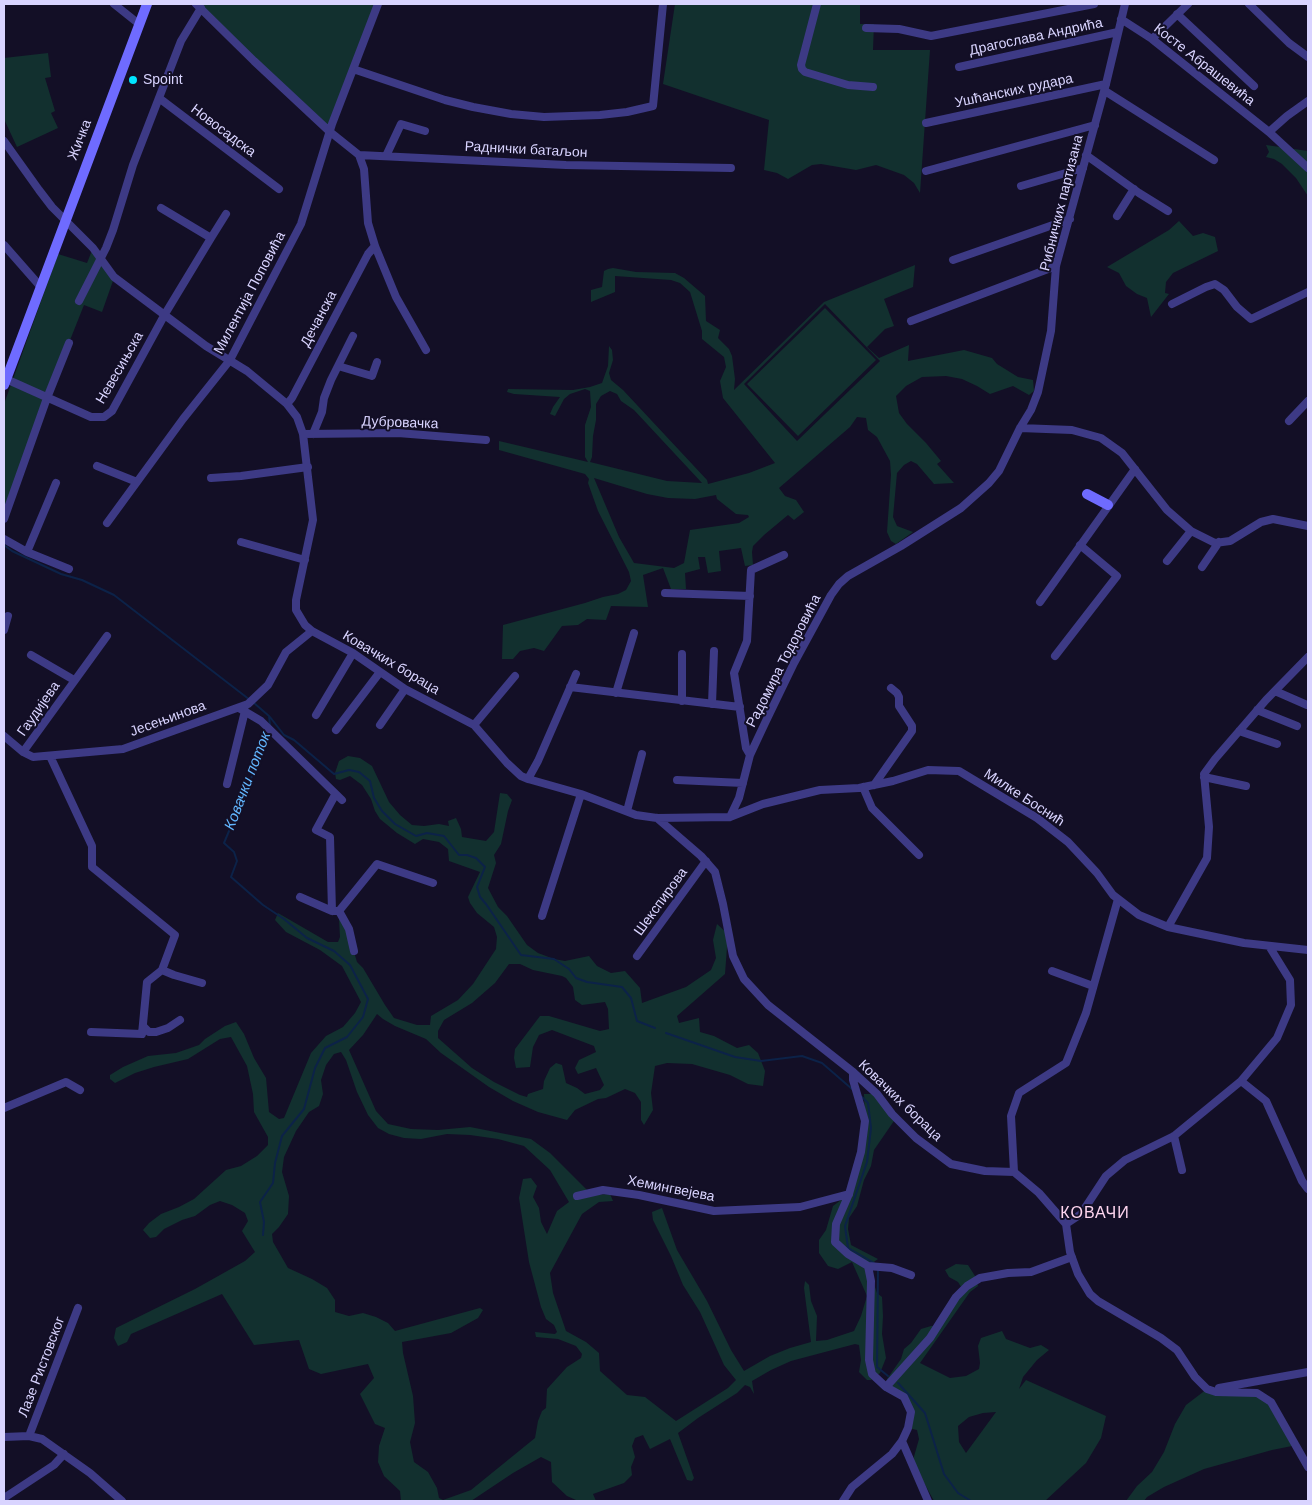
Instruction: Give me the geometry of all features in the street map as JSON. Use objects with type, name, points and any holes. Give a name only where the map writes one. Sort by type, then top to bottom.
[{"type":"main road","name":"Жичка","points":[[4,380],[147,4]]},
{"type":"main road","points":[[1088,494],[1108,505]]},
{"type":"street","points":[[114,4],[139,24]]},
{"type":"street","points":[[329,131],[378,4]]},
{"type":"street","points":[[353,69],[445,100],[511,114],[544,118],[627,112],[653,106],[663,4]]},
{"type":"street","points":[[817,4],[802,69],[805,72],[848,85],[873,87]]},
{"type":"street","points":[[866,28],[899,29],[931,36],[1094,4]]},
{"type":"street","name":"Рибничких партизана","points":[[1031,410],[1038,392],[1051,331],[1056,266],[1106,88],[1125,4]]},
{"type":"street","points":[[1152,39],[1188,4]]},
{"type":"street","points":[[1249,4],[1289,43],[1308,57]]},
{"type":"street","points":[[79,301],[113,230],[129,176],[181,41],[198,6],[329,131],[359,155],[364,169],[368,223],[375,246],[396,297],[426,350]]},
{"type":"street","points":[[1176,14],[1254,86]]},
{"type":"street","name":"Косте Абрашевића","points":[[1121,18],[1152,39],[1270,132],[1308,168]]},
{"type":"street","name":"Драгослава Андрића","points":[[959,67],[1118,32]]},
{"type":"street","points":[[1106,88],[1214,160]]},
{"type":"street","name":"Ушћанских рудара","points":[[926,123],[1106,88]]},
{"type":"street","name":"Новосадска","points":[[160,98],[279,190]]},
{"type":"street","points":[[1270,132],[1287,116],[1308,101]]},
{"type":"street","points":[[386,156],[401,124],[425,131]]},
{"type":"street","points":[[926,171],[1095,124]]},
{"type":"street","name":"Милентија Поповића","points":[[107,523],[230,360],[301,224],[329,131]]},
{"type":"street","name":"Ковачких бораца","points":[[4,141],[39,190],[93,248],[114,278],[206,346],[247,371],[287,404],[297,417],[303,434],[313,520],[297,589],[296,610],[299,617],[312,631],[353,653],[405,689],[474,724],[514,770],[528,779],[582,794],[627,811],[657,818],[730,817]]},
{"type":"street","name":"Раднички батаљон","points":[[359,155],[566,165],[731,168]]},
{"type":"street","points":[[1086,155],[1168,211]]},
{"type":"street","points":[[1021,186],[1083,168]]},
{"type":"street","points":[[1117,216],[1134,189]]},
{"type":"street","points":[[161,208],[211,238]]},
{"type":"street","name":"Невесињска","points":[[4,380],[90,417],[104,417],[109,414],[165,314],[226,214]]},
{"type":"street","points":[[953,260],[1070,219]]},
{"type":"street","points":[[4,245],[40,286]]},
{"type":"street","name":"Дечанска","points":[[287,404],[292,398],[368,254],[375,246]]},
{"type":"street","points":[[911,322],[1056,266]]},
{"type":"street","points":[[1172,304],[1215,284],[1224,290],[1251,319],[1308,292]]},
{"type":"street","points":[[313,434],[322,412],[324,398],[353,336]]},
{"type":"street","points":[[4,519],[47,398],[69,343]]},
{"type":"street","points":[[338,366],[372,376],[377,362]]},
{"type":"street","points":[[1289,421],[1308,401]]},
{"type":"street","name":"Радомира Тодоровића","points":[[730,817],[739,798],[750,755],[794,663],[831,595],[839,584],[848,576],[902,546],[961,508],[999,471],[1031,410]]},
{"type":"street","points":[[1020,428],[1072,430],[1101,438],[1122,453],[1167,510],[1191,531],[1215,543],[1230,541],[1261,522],[1273,519],[1308,526]]},
{"type":"street","name":"Дубровачка","points":[[303,434],[398,433],[486,440]]},
{"type":"street","points":[[97,466],[137,482]]},
{"type":"street","points":[[211,478],[242,476],[308,467]]},
{"type":"street","points":[[1040,602],[1135,469]]},
{"type":"street","points":[[27,552],[56,483]]},
{"type":"street","points":[[1167,560],[1191,531]]},
{"type":"street","points":[[4,538],[27,552],[69,569]]},
{"type":"street","points":[[241,542],[305,560]]},
{"type":"street","points":[[1202,567],[1219,542]]},
{"type":"street","points":[[1055,656],[1117,576],[1080,545]]},
{"type":"street","points":[[750,755],[746,748],[740,707],[736,695],[734,673],[747,641],[751,570],[784,555]]},
{"type":"street","points":[[665,593],[750,596]]},
{"type":"street","points":[[4,630],[8,616]]},
{"type":"street","name":"Јесењинова","points":[[23,752],[33,757],[123,749],[244,708],[268,685],[286,652],[312,631]]},
{"type":"street","points":[[616,693],[634,634]]},
{"type":"street","name":"Гаудијева","points":[[23,752],[107,636]]},
{"type":"street","points":[[712,704],[714,651]]},
{"type":"street","points":[[316,715],[353,653]]},
{"type":"street","points":[[682,654],[682,700]]},
{"type":"street","name":"Гаудијева","points":[[31,655],[74,680]]},
{"type":"street","points":[[1168,927],[1207,858],[1209,827],[1204,774],[1257,710],[1308,657]]},
{"type":"street","points":[[336,730],[380,672]]},
{"type":"street","points":[[528,779],[538,761],[576,674]]},
{"type":"street","points":[[474,724],[515,676]]},
{"type":"street","points":[[570,688],[740,707]]},
{"type":"street","points":[[874,785],[912,731],[912,726],[898,706],[899,697],[891,688]]},
{"type":"street","points":[[380,725],[405,689]]},
{"type":"street","points":[[1275,691],[1307,705]]},
{"type":"street","points":[[227,784],[244,708],[266,726],[339,798],[316,830],[330,837],[336,911],[349,929],[354,951]]},
{"type":"street","points":[[1257,710],[1297,726]]},
{"type":"street","points":[[1239,731],[1277,744]]},
{"type":"street","points":[[4,736],[23,752]]},
{"type":"street","points":[[627,811],[642,754]]},
{"type":"street","points":[[50,756],[92,846],[92,867],[175,935],[162,970],[147,982],[142,1034],[91,1032]]},
{"type":"street","name":"Милке Боснић","points":[[730,817],[763,804],[820,790],[874,785],[928,770],[959,770],[1037,818],[1068,842],[1097,873],[1113,895],[1139,915],[1168,927],[1244,943],[1308,950]]},
{"type":"street","points":[[1204,777],[1246,786]]},
{"type":"street","points":[[677,780],[743,783]]},
{"type":"street","points":[[863,787],[872,808],[919,854]]},
{"type":"street","points":[[542,916],[582,794]]},
{"type":"street","name":"Ковачких бораца","points":[[657,818],[715,872],[733,956],[744,979],[768,1005],[853,1072],[877,1094],[892,1114],[916,1138],[951,1164],[985,1172],[1014,1172]]},
{"type":"street","name":"Шекспирова","points":[[637,956],[706,862]]},
{"type":"street","points":[[336,911],[377,864],[433,883]]},
{"type":"street","points":[[300,897],[336,911]]},
{"type":"street","points":[[1118,899],[1086,1013],[1066,1063],[1019,1093],[1011,1116],[1014,1172],[1039,1193],[1066,1224],[1072,1257],[1078,1274],[1090,1294],[1098,1301],[1177,1350],[1195,1377],[1208,1389],[1216,1392],[1257,1393],[1271,1402],[1308,1467]]},
{"type":"street","points":[[1066,1224],[1081,1214],[1106,1176],[1125,1160],[1174,1136],[1241,1081],[1277,1038],[1291,1005],[1290,980],[1269,946]]},
{"type":"street","points":[[162,970],[202,983]]},
{"type":"street","points":[[1052,971],[1093,986]]},
{"type":"street","points":[[143,1026],[148,1032],[156,1032],[168,1028],[180,1020]]},
{"type":"street","points":[[853,1072],[865,1121],[861,1152],[849,1194],[836,1224],[835,1242],[848,1254],[868,1266],[892,1268],[911,1275]]},
{"type":"street","points":[[1241,1081],[1266,1101],[1302,1181],[1308,1189]]},
{"type":"street","points":[[4,1108],[66,1082],[80,1090]]},
{"type":"street","points":[[1174,1136],[1182,1170]]},
{"type":"street","name":"Хемингвејева","points":[[577,1196],[603,1190],[639,1195],[714,1211],[800,1206],[849,1194]]},
{"type":"street","points":[[886,1387],[930,1338],[956,1297],[968,1286],[980,1278],[1031,1272],[1072,1257]]},
{"type":"street","points":[[843,1501],[852,1487],[892,1454],[902,1441],[908,1428],[911,1412],[904,1397],[886,1387],[872,1374],[869,1360],[871,1281],[868,1266]]},
{"type":"street","name":"Лазе Ристовског","points":[[29,1436],[78,1308]]},
{"type":"street","points":[[1208,1389],[1308,1372]]},
{"type":"street","points":[[4,1437],[29,1436],[42,1440],[90,1473],[122,1501]]},
{"type":"street","points":[[902,1441],[928,1501]]},
{"type":"street","points":[[4,1498],[54,1465],[64,1454]]},
{"type":"green space","points":[[195,4],[378,4],[329,131]]},
{"type":"green space","points":[[675,4],[860,4],[860,24],[874,24],[873,50],[930,50],[920,193],[914,183],[904,175],[876,165],[856,170],[821,164],[812,165],[788,179],[777,173],[764,170],[769,120],[663,84]]},
{"type":"green space","points":[[48,53],[51,77],[45,78],[55,111],[51,113],[58,128],[17,147],[4,119],[4,58]]},
{"type":"green space","points":[[1266,145],[1308,151],[1308,196],[1296,178],[1282,164],[1266,157],[1269,152]]},
{"type":"green space","points":[[1179,221],[1193,236],[1203,233],[1215,237],[1218,251],[1173,273],[1166,282],[1165,293],[1169,294],[1151,317],[1147,298],[1126,286],[1119,273],[1107,267],[1169,230]]},
{"type":"green space","points":[[93,248],[114,278],[102,312],[84,305],[47,398],[4,516],[4,404],[58,254],[87,263]]},
{"type":"green space","points":[[915,265],[913,287],[884,299],[894,326],[885,329],[867,347],[879,358],[909,345],[908,361],[964,350],[992,358],[997,364],[1018,377],[1033,380],[1034,391],[1029,395],[1013,386],[990,394],[962,379],[946,376],[922,377],[906,386],[896,396],[899,413],[941,461],[937,464],[954,483],[934,484],[917,464],[911,461],[904,465],[897,473],[893,517],[897,526],[913,532],[896,544],[891,541],[887,532],[891,475],[890,461],[877,437],[868,430],[866,418],[857,417],[850,427],[779,488],[785,496],[796,500],[804,512],[794,520],[788,515],[753,546],[753,565],[745,566],[741,548],[719,551],[721,571],[708,573],[705,557],[698,557],[700,569],[685,573],[686,589],[671,589],[663,568],[643,575],[648,607],[611,606],[606,620],[587,619],[578,625],[562,626],[544,651],[534,648],[520,651],[513,659],[502,659],[503,625],[618,594],[626,590],[631,581],[629,572],[598,511],[588,483],[589,479],[585,474],[499,450],[499,441],[588,462],[585,457],[585,425],[591,407],[590,391],[585,389],[570,394],[564,399],[555,416],[550,414],[560,397],[514,394],[507,392],[508,389],[573,390],[602,383],[608,366],[609,346],[612,350],[613,360],[609,373],[611,380],[623,390],[707,480],[708,484],[749,473],[775,463],[723,398],[720,381],[726,367],[724,357],[702,339],[702,331],[690,292],[680,283],[671,280],[615,276],[615,292],[591,302],[591,290],[602,287],[604,271],[613,268],[636,272],[675,273],[684,278],[705,296],[706,321],[720,330],[718,338],[729,349],[732,356],[735,379],[734,390],[824,302]],"holes":[[[825,304],[880,361],[797,441],[744,384]],[[610,391],[617,394],[621,401],[634,410],[702,483],[667,481],[590,462],[596,420],[596,404],[601,396]],[[594,478],[647,494],[668,498],[695,499],[716,495],[717,499],[736,514],[748,515],[749,517],[739,523],[690,530],[684,563],[674,568],[634,563],[619,537]]]},
{"type":"green space","points":[[825,308],[876,360],[798,436],[747,384]]},
{"type":"green space","points":[[348,756],[360,758],[372,766],[389,802],[412,825],[439,824],[449,826],[448,821],[456,818],[462,837],[486,841],[494,832],[500,793],[507,794],[512,800],[501,844],[494,855],[496,863],[488,888],[498,907],[507,916],[527,945],[538,953],[565,961],[589,956],[597,966],[611,973],[625,971],[640,988],[642,1003],[686,987],[711,970],[716,958],[713,940],[717,924],[728,934],[725,974],[677,1016],[679,1023],[699,1018],[700,1032],[714,1036],[737,1048],[749,1045],[758,1053],[765,1071],[763,1086],[748,1084],[730,1075],[692,1064],[667,1063],[655,1066],[651,1093],[653,1110],[644,1125],[641,1120],[641,1102],[635,1093],[625,1089],[575,1110],[567,1120],[538,1112],[513,1101],[489,1087],[441,1053],[426,1039],[395,1026],[377,1014],[363,1035],[349,1050],[376,1111],[388,1124],[411,1129],[438,1130],[470,1127],[531,1139],[550,1153],[592,1195],[610,1194],[613,1201],[599,1202],[582,1214],[550,1273],[553,1293],[566,1331],[586,1342],[599,1353],[600,1371],[627,1395],[645,1397],[676,1421],[728,1388],[736,1380],[724,1365],[700,1312],[683,1285],[653,1220],[652,1212],[662,1208],[677,1250],[707,1301],[731,1350],[744,1371],[770,1356],[811,1342],[804,1288],[805,1281],[809,1285],[811,1301],[817,1316],[816,1341],[827,1340],[854,1331],[867,1296],[852,1262],[838,1269],[828,1266],[819,1253],[819,1240],[826,1230],[833,1206],[849,1194],[865,1121],[864,1094],[877,1094],[896,1118],[874,1150],[871,1166],[864,1180],[857,1206],[849,1218],[848,1229],[851,1245],[878,1259],[868,1266],[877,1293],[882,1297],[882,1334],[886,1358],[880,1373],[871,1380],[867,1380],[859,1372],[861,1360],[859,1345],[855,1344],[791,1361],[771,1370],[752,1381],[754,1394],[750,1387],[745,1385],[737,1393],[678,1433],[694,1478],[692,1481],[687,1480],[670,1439],[650,1449],[643,1435],[635,1438],[632,1446],[635,1457],[631,1467],[632,1475],[624,1483],[593,1494],[596,1501],[576,1501],[567,1496],[552,1482],[551,1462],[541,1457],[471,1501],[401,1501],[400,1491],[384,1476],[378,1462],[379,1446],[385,1428],[375,1424],[360,1394],[374,1378],[368,1364],[321,1374],[309,1369],[299,1340],[254,1345],[222,1294],[131,1334],[127,1342],[118,1346],[114,1338],[116,1328],[195,1289],[245,1261],[255,1252],[242,1231],[248,1221],[245,1213],[232,1205],[220,1201],[210,1205],[195,1216],[164,1229],[156,1237],[150,1238],[143,1230],[161,1214],[194,1199],[226,1170],[241,1166],[257,1156],[268,1145],[268,1137],[254,1112],[253,1094],[247,1066],[231,1037],[220,1039],[188,1059],[135,1073],[115,1083],[110,1079],[110,1075],[148,1056],[176,1053],[199,1045],[225,1026],[236,1022],[266,1078],[269,1112],[279,1119],[284,1118],[311,1053],[326,1036],[343,1027],[355,1013],[361,1002],[342,966],[320,950],[286,932],[275,920],[278,913],[328,942],[338,942],[340,937],[339,919],[344,919],[357,962],[363,968],[385,1005],[394,1018],[417,1025],[430,1025],[431,1016],[458,1000],[473,984],[496,949],[497,937],[494,927],[477,913],[468,897],[480,872],[449,861],[448,849],[439,842],[423,839],[415,844],[397,833],[380,819],[362,785],[350,776],[340,780],[336,779],[335,773],[339,761]],"holes":[[[509,964],[520,964],[533,970],[566,978],[573,987],[575,1000],[582,1005],[605,1002],[608,1009],[609,1029],[600,1031],[549,1016],[540,1016],[515,1049],[514,1058],[516,1068],[530,1067],[533,1047],[539,1035],[552,1030],[594,1046],[596,1052],[579,1060],[575,1068],[578,1074],[596,1068],[604,1085],[600,1090],[585,1094],[566,1083],[562,1065],[556,1063],[550,1068],[544,1081],[543,1089],[528,1094],[527,1097],[520,1095],[472,1068],[438,1038],[438,1031],[444,1020],[472,1003],[495,983]],[[341,1052],[368,1115],[378,1128],[389,1134],[404,1138],[421,1139],[447,1134],[470,1135],[498,1139],[524,1146],[550,1170],[569,1202],[557,1211],[547,1234],[541,1222],[539,1208],[533,1197],[537,1186],[531,1178],[523,1179],[519,1198],[529,1262],[541,1307],[546,1319],[554,1325],[557,1332],[555,1334],[535,1332],[536,1337],[558,1339],[576,1346],[582,1354],[581,1358],[567,1367],[547,1389],[546,1408],[542,1411],[538,1421],[535,1438],[471,1490],[443,1500],[439,1498],[437,1488],[428,1472],[414,1462],[410,1442],[415,1423],[413,1396],[402,1342],[451,1333],[478,1318],[483,1310],[480,1308],[395,1331],[388,1323],[376,1317],[363,1313],[349,1316],[335,1312],[335,1300],[327,1288],[288,1268],[273,1242],[272,1234],[288,1214],[289,1196],[282,1172],[284,1157],[296,1131],[309,1112],[319,1106],[323,1094],[321,1080],[326,1065],[334,1054]]]},
{"type":"green space","points":[[956,1264],[968,1265],[975,1276],[978,1286],[970,1292],[920,1363],[950,1378],[966,1376],[979,1369],[978,1346],[981,1338],[1002,1331],[1006,1339],[1030,1348],[1041,1345],[1049,1350],[1037,1360],[1023,1377],[1019,1389],[1026,1380],[1106,1416],[1101,1438],[1086,1463],[1045,1501],[934,1501],[916,1468],[913,1460],[919,1439],[917,1430],[908,1428],[911,1411],[904,1397],[886,1387],[887,1379],[901,1359],[904,1349],[921,1329],[938,1326],[963,1290],[958,1282],[949,1277],[945,1270]],"holes":[[[996,1412],[966,1453],[959,1442],[958,1426],[969,1417]]]},
{"type":"green space","points":[[1207,1389],[1246,1392],[1271,1402],[1297,1445],[1204,1469],[1164,1487],[1147,1497],[1144,1501],[1126,1501],[1137,1486],[1152,1472],[1164,1452],[1175,1424],[1186,1405]]},
{"type":"waterway","name":"Ковачки поток","points":[[4,545],[12,551],[61,574],[82,580],[114,595],[250,700]]},
{"type":"waterway","name":"Ковачки поток","points":[[254,703],[269,716],[270,726]]},
{"type":"waterway","points":[[270,717],[284,735],[294,740],[334,774],[349,770],[359,772],[370,781],[374,798],[382,811],[395,824],[416,836],[427,833],[444,836],[459,855],[476,858],[485,867],[477,887],[480,897],[521,955],[554,959],[569,969],[576,978],[587,982],[622,987],[631,998],[637,1021],[655,1028]]},
{"type":"waterway","name":"Ковачки поток","points":[[263,1235],[264,1222],[260,1202],[273,1183],[275,1163],[282,1136],[304,1109],[315,1068],[325,1048],[347,1037],[363,1017],[368,999],[350,965],[334,951],[307,938],[263,905],[231,877],[237,861],[234,852],[224,843],[270,733]]},
{"type":"waterway","points":[[666,1033],[735,1057],[761,1061],[802,1056],[822,1063],[852,1089]]},
{"type":"waterway","points":[[862,1097],[868,1103],[871,1128],[867,1162],[845,1226],[848,1248],[874,1263]]},
{"type":"waterway","points":[[878,1269],[877,1367],[888,1376]]},
{"type":"waterway","points":[[898,1383],[925,1413],[944,1474],[958,1493],[971,1501]]},
{"type":"place","name":"Spoint","points":[[133,80]]},
{"type":"district","name":"КОВАЧИ","points":[[1095,1214]]}]
